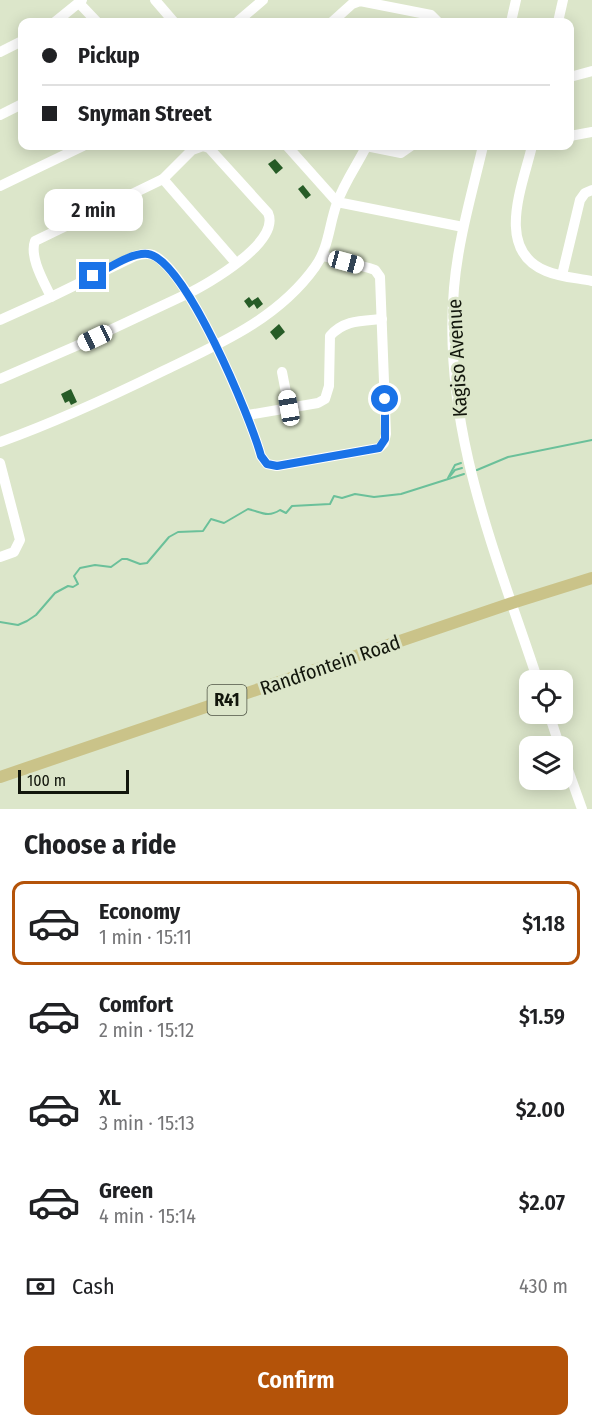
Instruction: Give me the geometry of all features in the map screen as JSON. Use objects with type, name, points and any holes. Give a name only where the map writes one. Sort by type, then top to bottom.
[{"type":"main road","name":"Randfontein Road","points":[[0,777],[592,578]]},
{"type":"street","points":[[154,0],[170,18]]},
{"type":"street","points":[[242,18],[263,0]]},
{"type":"street","points":[[512,18],[516,0]]},
{"type":"street","points":[[559,18],[563,0]]},
{"type":"street","points":[[61,18],[81,1],[94,18]]},
{"type":"street","points":[[336,18],[352,4],[369,1],[431,15],[434,18]]},
{"type":"street","points":[[0,52],[18,43]]},
{"type":"street","points":[[574,76],[592,71]]},
{"type":"street","points":[[0,115],[18,106]]},
{"type":"street","points":[[574,135],[592,132]]},
{"type":"street","points":[[0,186],[75,150]]},
{"type":"street","points":[[51,297],[34,257],[33,248],[36,241],[163,179],[192,150]]},
{"type":"street","points":[[0,379],[76,346],[222,276],[266,233],[270,218],[264,207],[211,150]]},
{"type":"street","points":[[291,150],[337,202],[464,227]]},
{"type":"street","points":[[0,442],[72,414],[216,345],[250,327],[280,304],[307,277],[323,256],[337,202],[364,150]]},
{"type":"street","points":[[386,150],[401,153],[405,150]]},
{"type":"street","name":"Kagiso Avenue","points":[[482,150],[464,227],[454,287],[452,333],[458,408],[466,458],[534,670]]},
{"type":"street","points":[[531,150],[515,219],[516,238],[520,250],[528,259],[548,272],[592,281]]},
{"type":"street","points":[[163,179],[236,263]]},
{"type":"street","points":[[562,275],[580,200],[585,193],[592,190]]},
{"type":"street","points":[[0,320],[135,256],[145,254],[160,261],[187,294],[216,345],[248,415],[261,456],[267,464],[375,449],[382,446],[386,434],[381,282],[378,274],[369,268],[323,256]]},
{"type":"street","points":[[248,415],[318,403],[327,395],[329,339],[334,331],[348,322],[382,319]]},
{"type":"street","points":[[282,372],[289,408]]},
{"type":"street","points":[[0,463],[4,496],[20,540],[14,552],[0,557]]},
{"type":"street","points":[[573,784],[582,809]]},
{"type":"building","points":[[275,159],[283,168],[276,174],[268,164]]},
{"type":"building","points":[[303,185],[311,195],[306,199],[298,189]]},
{"type":"building","points":[[249,297],[252,301],[258,297],[263,304],[257,309],[254,304],[249,308],[244,301]]},
{"type":"building","points":[[279,324],[285,332],[276,340],[270,332]]},
{"type":"building","points":[[71,389],[77,402],[71,405],[69,401],[65,403],[61,394]]},
{"type":"waterway","points":[[477,470],[508,457],[592,440]]},
{"type":"waterway","points":[[448,478],[455,465],[461,463]]},
{"type":"waterway","points":[[450,476],[455,470],[462,468]]},
{"type":"waterway","points":[[0,622],[18,625],[36,615],[55,593],[78,584],[74,576],[80,568],[95,565],[111,567],[122,559],[140,564],[147,563],[169,537],[178,532],[203,531],[211,519],[224,523],[248,509],[264,514],[272,514],[280,510],[286,513],[292,506],[330,504],[334,496],[342,498],[355,494],[374,497],[401,494],[464,474]]},
{"type":"route","points":[[93,276],[139,254],[155,256],[167,268],[187,294],[216,345],[248,415],[263,461],[267,464],[277,466],[379,448],[384,443],[386,434],[385,399]]}]
